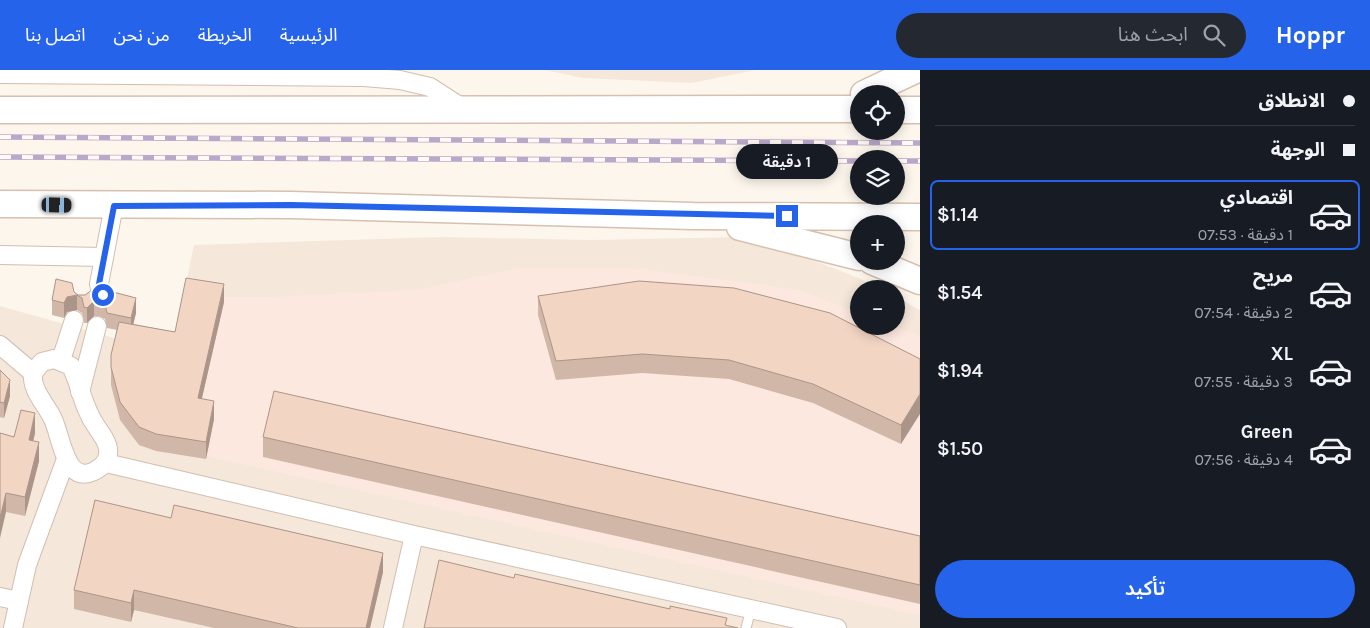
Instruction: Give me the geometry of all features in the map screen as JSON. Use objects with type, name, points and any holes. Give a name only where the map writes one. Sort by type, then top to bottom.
[{"type":"main road","points":[[883,85],[915,70]]},
{"type":"main road","points":[[824,109],[850,99]]},
{"type":"main road","points":[[0,110],[850,109]]},
{"type":"main road","points":[[905,110],[920,110]]},
{"type":"main road","points":[[0,204],[114,206],[291,205],[693,216],[920,217]]},
{"type":"main road","points":[[693,216],[850,255]]},
{"type":"main road","points":[[894,270],[920,281]]},
{"type":"street","points":[[0,74],[105,72],[364,77],[400,80],[430,88],[464,109]]},
{"type":"street","points":[[103,305],[99,284],[114,206]]},
{"type":"street","points":[[0,255],[104,257]]},
{"type":"street","points":[[86,295],[99,284]]},
{"type":"street","points":[[61,360],[74,320]]},
{"type":"street","points":[[80,393],[98,326]]},
{"type":"street","points":[[0,345],[33,372]]},
{"type":"street","points":[[46,360],[61,360],[71,366],[86,410],[106,440],[109,451],[106,463],[96,470],[81,473],[73,469],[66,459],[54,420],[33,387],[33,372],[46,360]]},
{"type":"street","points":[[13,628],[27,565],[66,459]]},
{"type":"street","points":[[106,463],[414,535],[837,628]]},
{"type":"street","points":[[393,628],[414,535]]},
{"type":"street","points":[[0,597],[19,601]]},
{"type":"lane","points":[[746,628],[751,609]]},
{"type":"shaded area","points":[[545,70],[755,70],[692,83],[583,78]]},
{"type":"shaded area","points":[[441,237],[590,240],[739,237],[799,255],[863,280],[850,280],[850,335],[905,335],[905,302],[920,310],[920,628],[0,628],[0,306],[171,354],[194,245]]},
{"type":"shaded area","points":[[519,268],[631,268],[798,290],[850,310],[850,335],[905,335],[905,330],[920,336],[920,615],[153,444],[207,297],[276,297],[418,290]]},
{"type":"building","points":[[186,278],[224,284],[198,398],[214,401],[206,442],[156,434],[139,427],[120,402],[111,367],[111,355],[119,322],[175,332]]},
{"type":"building","points":[[56,279],[72,283],[74,292],[78,295],[85,295],[92,290],[100,300],[110,298],[113,292],[136,298],[131,318],[107,313],[105,304],[99,300],[94,301],[87,308],[84,307],[82,298],[77,295],[67,297],[64,303],[52,300]]},
{"type":"building","points":[[639,281],[734,288],[830,313],[850,323],[850,335],[873,335],[920,359],[920,394],[901,425],[813,384],[729,360],[642,354],[556,361],[538,296]]},
{"type":"building","points":[[0,370],[10,380],[4,403],[0,402]]},
{"type":"building","points":[[274,391],[920,536],[920,585],[263,437]]},
{"type":"building","points":[[21,410],[35,413],[29,440],[39,442],[25,497],[6,493],[0,518],[0,433],[14,437]]},
{"type":"building","points":[[95,500],[171,518],[174,505],[383,553],[366,628],[298,628],[134,590],[131,603],[74,590]]},
{"type":"building","points":[[439,560],[514,578],[515,574],[670,609],[670,606],[727,618],[725,625],[738,628],[424,628]]},
{"type":"railway","points":[[0,137],[920,143]]},
{"type":"railway","points":[[0,157],[850,161]]},
{"type":"railway","points":[[905,161],[920,161]]},
{"type":"route","points":[[103,295],[99,284],[114,206],[291,205],[693,216],[787,216]]}]
